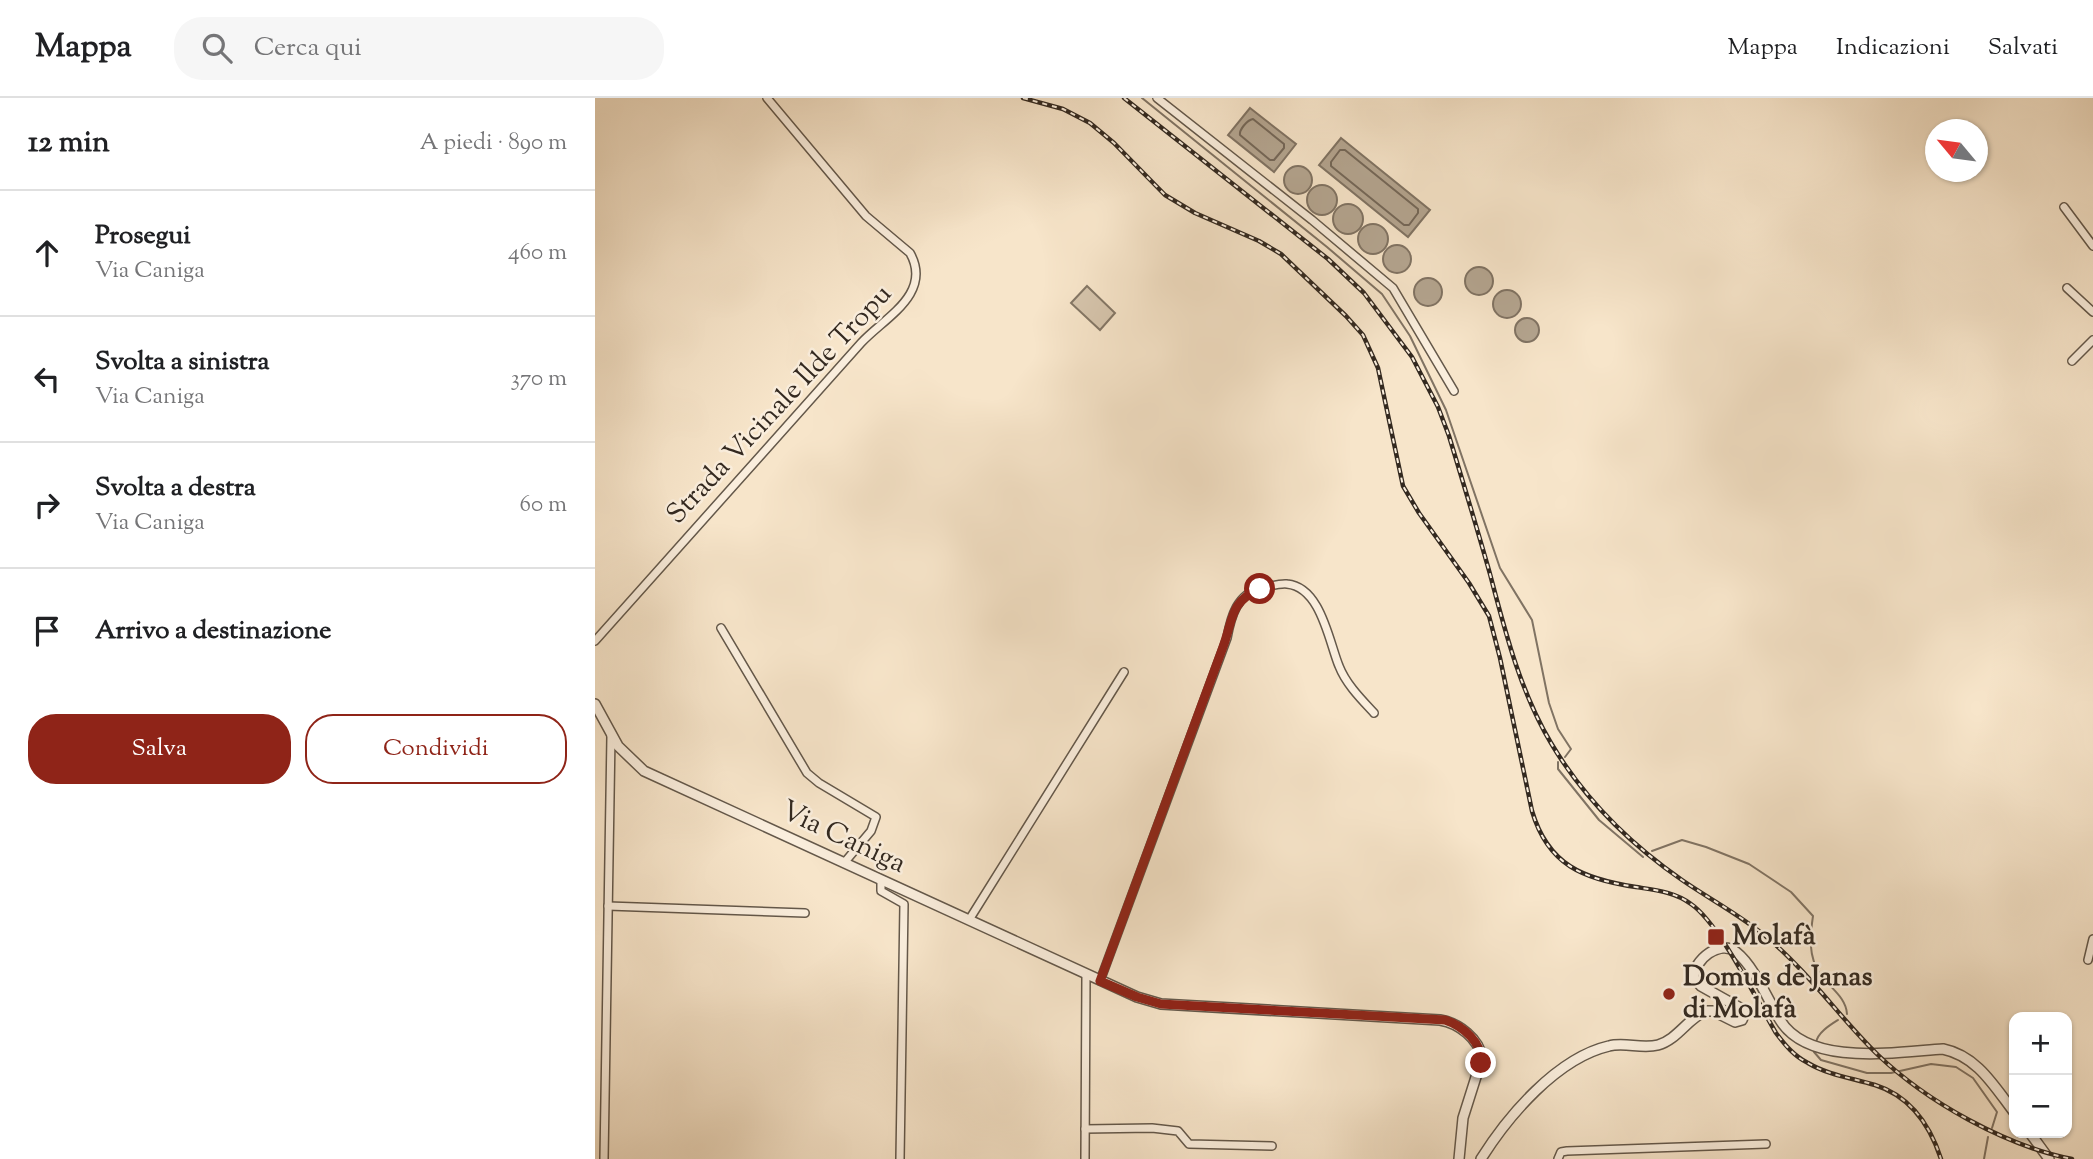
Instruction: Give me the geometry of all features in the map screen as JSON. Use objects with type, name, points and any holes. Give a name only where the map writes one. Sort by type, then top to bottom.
[{"type":"street","name":"Strada Vicinale Ilde Tropu","points":[[595,641],[860,343],[906,303],[914,289],[915,261],[910,253],[866,216],[767,98]]},
{"type":"street","points":[[1157,98],[1313,220],[1393,288],[1454,391]]},
{"type":"street","points":[[2064,207],[2093,246]]},
{"type":"street","points":[[2067,288],[2093,312]]},
{"type":"street","points":[[2072,361],[2093,340]]},
{"type":"street","points":[[1100,981],[1223,647],[1230,619],[1248,593],[1286,583],[1304,592],[1323,620],[1340,668],[1351,687],[1374,713]]},
{"type":"street","points":[[721,628],[807,773],[876,817],[871,831],[844,863]]},
{"type":"street","points":[[969,920],[1123,672]]},
{"type":"street","name":"Via Caniga","points":[[595,704],[611,736],[626,756],[644,771],[1137,997],[1161,1004],[1440,1020],[1455,1024],[1473,1040],[1482,1058],[1463,1118],[1459,1159]]},
{"type":"street","points":[[604,1159],[611,736]]},
{"type":"street","points":[[881,880],[881,891],[904,904],[900,1159]]},
{"type":"street","points":[[608,906],[806,913]]},
{"type":"street","points":[[2088,960],[2093,939]]},
{"type":"street","points":[[1481,1159],[1497,1135],[1526,1103],[1558,1072],[1580,1058],[1611,1045],[1661,1044],[1706,1011],[1713,1011],[1735,1022],[1742,1020],[1742,1009],[1701,986],[1694,978],[1697,963],[1726,948],[1736,952],[1748,966],[1787,1031],[1809,1043],[1860,1055],[1943,1049],[1953,1051],[1971,1060],[2009,1106]]},
{"type":"street","points":[[1085,1159],[1086,975]]},
{"type":"street","points":[[1085,1129],[1114,1131],[1151,1128],[1178,1131],[1189,1144],[1272,1146]]},
{"type":"street","points":[[2034,1138],[2049,1159]]},
{"type":"street","points":[[1558,1159],[1561,1152],[1567,1151],[1766,1144]]},
{"type":"shaded area","points":[[1087,286],[1115,313],[1100,330],[1071,303]]},
{"type":"water","points":[[1250,108],[1296,144],[1274,172],[1228,135]]},
{"type":"water","points":[[1341,138],[1430,210],[1408,237],[1319,165]]},
{"type":"water","points":[[1298,166],[1308,170],[1312,180],[1308,190],[1298,194],[1288,190],[1284,180],[1288,170]]},
{"type":"water","points":[[1322,185],[1328,186],[1336,194],[1336,206],[1328,214],[1322,215],[1316,214],[1308,206],[1307,200],[1308,194],[1316,186]]},
{"type":"water","points":[[1348,204],[1358,209],[1363,219],[1358,229],[1348,234],[1338,229],[1333,219],[1338,209]]},
{"type":"water","points":[[1373,224],[1383,229],[1388,239],[1383,249],[1373,254],[1363,249],[1358,239],[1363,229]]},
{"type":"water","points":[[1397,245],[1407,249],[1411,259],[1407,269],[1397,273],[1387,269],[1383,259],[1387,249]]},
{"type":"water","points":[[1479,267],[1489,271],[1493,281],[1489,291],[1479,295],[1469,291],[1465,281],[1469,271]]},
{"type":"water","points":[[1428,278],[1438,282],[1442,292],[1438,302],[1428,306],[1418,302],[1414,292],[1418,282]]},
{"type":"water","points":[[1507,290],[1517,294],[1521,304],[1517,314],[1507,318],[1497,314],[1493,304],[1497,294]]},
{"type":"water","points":[[1527,318],[1536,321],[1539,330],[1536,339],[1527,342],[1518,339],[1515,330],[1518,321]]},
{"type":"waterway","points":[[1142,98],[1382,294],[1410,336],[1446,410],[1500,568],[1532,620],[1549,703],[1558,729],[1571,749],[1565,757]]},
{"type":"waterway","points":[[1558,762],[1558,769],[1599,820],[1643,857]]},
{"type":"waterway","points":[[1652,851],[1682,840],[1706,847],[1749,864],[1791,892],[1813,916],[1813,960],[1820,974],[1844,1003],[1847,1014]]},
{"type":"waterway","points":[[1816,1043],[1821,1033],[1838,1020]]},
{"type":"waterway","points":[[1815,1049],[1814,1052],[1821,1060],[1867,1073],[1891,1073],[1931,1064],[1956,1067],[1973,1078],[1997,1112],[1992,1128]]},
{"type":"waterway","points":[[1984,1159],[1988,1137]]},
{"type":"railway","points":[[1023,98],[1063,109],[1090,123],[1114,143],[1165,195],[1195,213],[1259,241],[1281,254],[1363,335],[1378,368],[1403,486],[1489,616],[1532,811],[1548,845],[1558,857],[1584,874],[1617,884],[1665,892],[1691,904],[1726,945],[1776,1033],[1790,1050],[1816,1067],[1875,1085],[1899,1096],[1925,1124],[1941,1159]]},
{"type":"railway","points":[[1124,98],[1328,259],[1364,293],[1412,357],[1438,407],[1449,436],[1522,682],[1551,743],[1593,801],[1626,835],[1663,866],[1769,939],[1878,1055],[1920,1089],[1995,1133],[2047,1153],[2072,1159]]},
{"type":"place","name":"Molafà","points":[[1716,937]]},
{"type":"place","name":"Domus de Janas di Molafà","points":[[1669,994]]},
{"type":"route","points":[[1260,589],[1248,593],[1230,619],[1227,638],[1100,981],[1161,1004],[1445,1020],[1455,1024],[1473,1040],[1481,1052],[1481,1063]]}]
